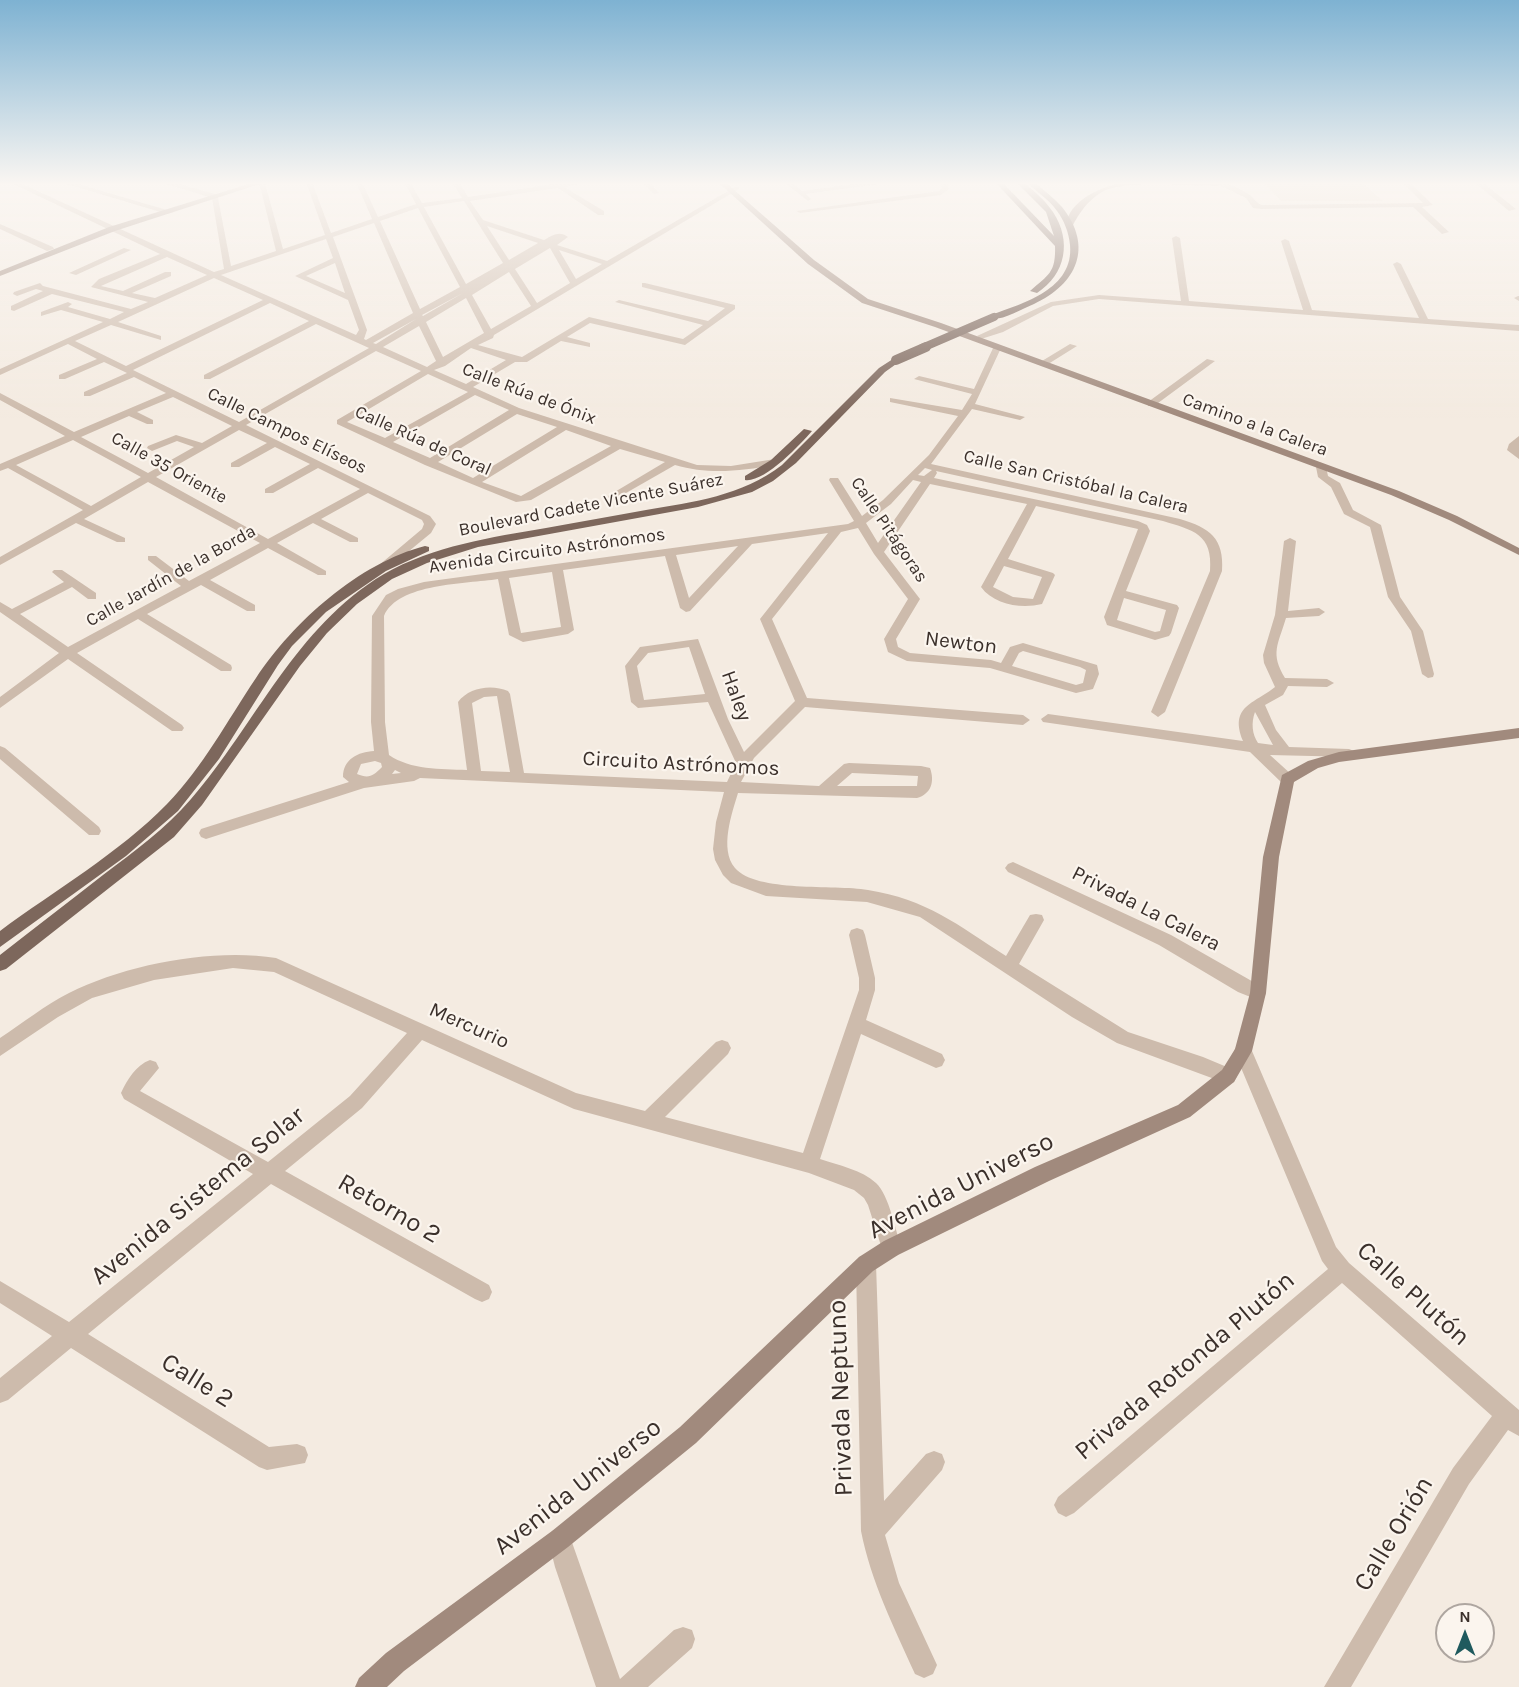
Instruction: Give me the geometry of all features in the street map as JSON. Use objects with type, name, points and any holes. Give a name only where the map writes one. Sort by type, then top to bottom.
[{"type":"main road","name":"Boulevard Cadete Vicente Suárez","points":[[0,940],[114,856],[172,808],[194,783],[274,660],[313,619],[348,590],[382,568],[439,544],[488,531],[716,490],[745,480],[775,462],[866,375],[891,359],[1047,283],[1059,261]]},
{"type":"main road","name":"Boulevard Cadete Vicente Suárez","points":[[0,964],[170,833],[213,784],[285,676],[314,638],[352,602],[388,577],[417,563],[470,545],[702,503],[743,492],[787,467],[891,359],[1038,298],[1059,286],[1070,274],[1073,261]]},
{"type":"street","points":[[0,269],[21,261]]},
{"type":"street","points":[[0,274],[31,261]]},
{"type":"street","points":[[99,261],[70,272],[124,294],[155,301]]},
{"type":"street","points":[[99,284],[151,261]]},
{"type":"street","name":"Calle Rúa de Ónix","points":[[182,261],[516,410],[618,445],[696,468],[731,470],[775,462]]},
{"type":"street","points":[[226,261],[228,270]]},
{"type":"street","points":[[0,372],[213,274],[255,261]]},
{"type":"street","points":[[332,261],[299,276],[352,299]]},
{"type":"street","points":[[337,261],[367,343]]},
{"type":"street","points":[[394,261],[442,364]]},
{"type":"street","points":[[448,261],[489,336]]},
{"type":"street","points":[[504,261],[536,308]]},
{"type":"street","points":[[0,562],[237,426],[367,343],[419,318],[519,261]]},
{"type":"street","points":[[560,261],[575,284]]},
{"type":"street","points":[[598,261],[608,264]]},
{"type":"street","points":[[429,372],[613,261]]},
{"type":"street","name":"Camino a la Calera","points":[[817,261],[873,305],[894,309],[978,338],[997,348],[1410,499],[1519,552]]},
{"type":"street","points":[[1179,261],[1185,303]]},
{"type":"street","points":[[1291,261],[1308,312]]},
{"type":"street","points":[[1397,264],[1425,321]]},
{"type":"street","points":[[124,294],[168,274]]},
{"type":"street","points":[[473,346],[513,359],[524,360],[589,320],[685,342],[732,306],[645,285]]},
{"type":"street","points":[[16,294],[38,286],[132,312]]},
{"type":"street","points":[[14,308],[53,290]]},
{"type":"street","points":[[978,338],[1040,308],[1066,300],[1107,297],[1519,328]]},
{"type":"street","points":[[87,394],[270,300]]},
{"type":"street","points":[[619,302],[711,324]]},
{"type":"street","points":[[45,314],[64,306],[158,338]]},
{"type":"street","points":[[207,377],[315,321]]},
{"type":"street","points":[[558,338],[587,345]]},
{"type":"street","name":"Calle Campos Elíseos","points":[[68,341],[171,394],[426,518],[430,524],[427,531],[382,568]]},
{"type":"street","points":[[1042,364],[1073,346]]},
{"type":"street","points":[[878,552],[977,392],[990,369],[997,348]]},
{"type":"street","points":[[61,377],[104,359]]},
{"type":"street","points":[[384,443],[470,390],[513,359]]},
{"type":"street","points":[[1151,404],[1210,361]]},
{"type":"street","name":"Calle Rúa de Coral","points":[[429,372],[340,422],[429,463],[520,500],[618,445]]},
{"type":"street","points":[[919,379],[977,392]]},
{"type":"street","points":[[4,466],[171,394]]},
{"type":"street","name":"Calle 35 Oriente","points":[[0,396],[322,573]]},
{"type":"street","points":[[893,400],[950,412],[978,409],[1020,417]]},
{"type":"street","points":[[429,463],[516,410]]},
{"type":"street","points":[[131,413],[150,421],[139,428]]},
{"type":"street","points":[[474,482],[565,427]]},
{"type":"street","points":[[152,448],[177,438],[202,446]]},
{"type":"street","points":[[1519,439],[1512,450],[1519,456]]},
{"type":"street","points":[[222,460],[239,466],[274,444]]},
{"type":"street","points":[[612,498],[673,462]]},
{"type":"street","points":[[268,491],[316,465]]},
{"type":"street","points":[[4,466],[90,510]]},
{"type":"street","points":[[930,467],[1033,502],[1143,527],[1144,531],[1110,617],[1111,622],[1155,636],[1166,633],[1173,608],[1120,593]]},
{"type":"street","name":"Avenida Circuito Astrónomos","points":[[386,760],[378,722],[378,616],[386,601],[399,592],[424,586],[837,530],[861,522],[894,498],[912,477],[930,467]]},
{"type":"street","name":"Calle San Cristóbal la Calera","points":[[930,467],[1165,518],[1205,533],[1215,544],[1219,556],[1216,571],[1158,712]]},
{"type":"street","points":[[1321,467],[1323,477],[1336,485],[1348,512],[1375,525],[1394,597],[1417,631],[1428,674]]},
{"type":"street","name":"Calle Pitágoras","points":[[834,480],[878,552],[914,599]]},
{"type":"street","name":"Calle Jardín de la Borda","points":[[0,704],[67,653],[366,489]]},
{"type":"street","points":[[1001,561],[1045,572],[1049,578],[1038,601],[1035,603],[992,593],[987,586],[1033,502]]},
{"type":"street","points":[[75,519],[121,540]]},
{"type":"street","points":[[313,519],[354,540]]},
{"type":"street","points":[[802,702],[766,619],[837,530]]},
{"type":"street","points":[[1290,541],[1281,615],[1269,655],[1270,663],[1282,688],[1278,693],[1258,703],[1247,713],[1245,720],[1253,748],[1287,779],[1304,768],[1325,759],[1348,754]]},
{"type":"street","points":[[669,552],[686,608],[748,542]]},
{"type":"street","points":[[152,558],[189,587]]},
{"type":"street","points":[[503,576],[515,635],[523,638],[568,630],[556,568]]},
{"type":"street","points":[[58,572],[92,596]]},
{"type":"street","points":[[202,580],[251,608]]},
{"type":"street","points":[[12,614],[72,582]]},
{"type":"street","name":"Newton","points":[[914,599],[890,639],[892,649],[907,657],[991,664],[1005,668],[1082,689],[1088,687],[1093,674],[1092,668],[1085,664],[1023,647],[1017,647],[1005,668]]},
{"type":"street","points":[[0,606],[177,728]]},
{"type":"street","points":[[1281,615],[1319,612]]},
{"type":"street","points":[[138,614],[226,668]]},
{"type":"street","name":"Haley","points":[[714,697],[651,706],[643,705],[638,702],[631,670],[639,653],[650,648],[694,642],[731,742],[743,763]]},
{"type":"street","points":[[1281,682],[1327,683]]},
{"type":"street","points":[[475,776],[465,702],[472,696],[494,691],[502,694],[518,778]]},
{"type":"street","points":[[802,702],[1023,720]]},
{"type":"street","points":[[802,702],[743,763],[732,787],[720,840],[721,857],[727,870],[736,879],[750,887],[766,890],[864,894],[907,904],[926,912],[1078,1012],[1123,1038],[1203,1065],[1228,1076]]},
{"type":"street","points":[[1258,703],[1270,731],[1285,752]]},
{"type":"street","points":[[1048,718],[1285,752],[1348,754],[1379,752],[1462,738],[1519,733]]},
{"type":"street","name":"Avenida Circuito Astrónomos","points":[[353,765],[366,749],[378,722]]},
{"type":"street","points":[[0,751],[94,831]]},
{"type":"street","points":[[370,756],[386,760],[387,772],[371,782],[350,777],[353,765],[370,756]]},
{"type":"street","name":"Circuito Astrónomos","points":[[386,760],[408,770],[438,774],[822,791],[922,792],[926,772],[855,767],[844,770],[822,791]]},
{"type":"street","name":"Circuito Astrónomos","points":[[305,801],[326,789],[353,765]]},
{"type":"street","name":"Circuito Astrónomos","points":[[206,833],[371,782],[438,774]]},
{"type":"street","name":"Avenida Universo","points":[[368,1687],[394,1662],[560,1539],[688,1435],[866,1264],[891,1248],[1042,1174],[1184,1111],[1228,1076],[1244,1051],[1258,993],[1271,857],[1287,779]]},
{"type":"street","name":"Privada La Calera","points":[[1013,868],[1165,940],[1258,993]]},
{"type":"street","points":[[1009,966],[1036,920]]},
{"type":"street","points":[[809,1164],[867,990],[867,978],[857,935]]},
{"type":"street","name":"Mercurio","points":[[0,1048],[86,994],[166,969],[248,961],[276,965],[574,1101],[809,1164],[860,1183],[871,1191],[877,1202],[891,1248]]},
{"type":"street","points":[[856,1024],[936,1060]]},
{"type":"street","name":"Avenida Sistema Solar","points":[[0,1392],[356,1102],[420,1030]]},
{"type":"street","points":[[648,1121],[722,1048]]},
{"type":"street","name":"Calle Plutón","points":[[1244,1051],[1329,1254],[1342,1270],[1513,1420]]},
{"type":"street","name":"Retorno 2","points":[[150,1068],[133,1086],[130,1093],[133,1096],[482,1292]]},
{"type":"street","name":"Privada Neptuno","points":[[866,1264],[873,1531],[876,1552],[888,1585],[924,1665]]},
{"type":"street","name":"Privada Rotonda Plutón","points":[[1065,1505],[1342,1270]]},
{"type":"street","name":"Calle 2","points":[[0,1291],[267,1459],[297,1455]]},
{"type":"street","name":"Calle Orión","points":[[1337,1687],[1461,1476],[1513,1420]]},
{"type":"street","points":[[873,1531],[934,1462]]},
{"type":"street","points":[[560,1539],[578,1599],[610,1687]]},
{"type":"street","points":[[629,1687],[683,1639]]}]
